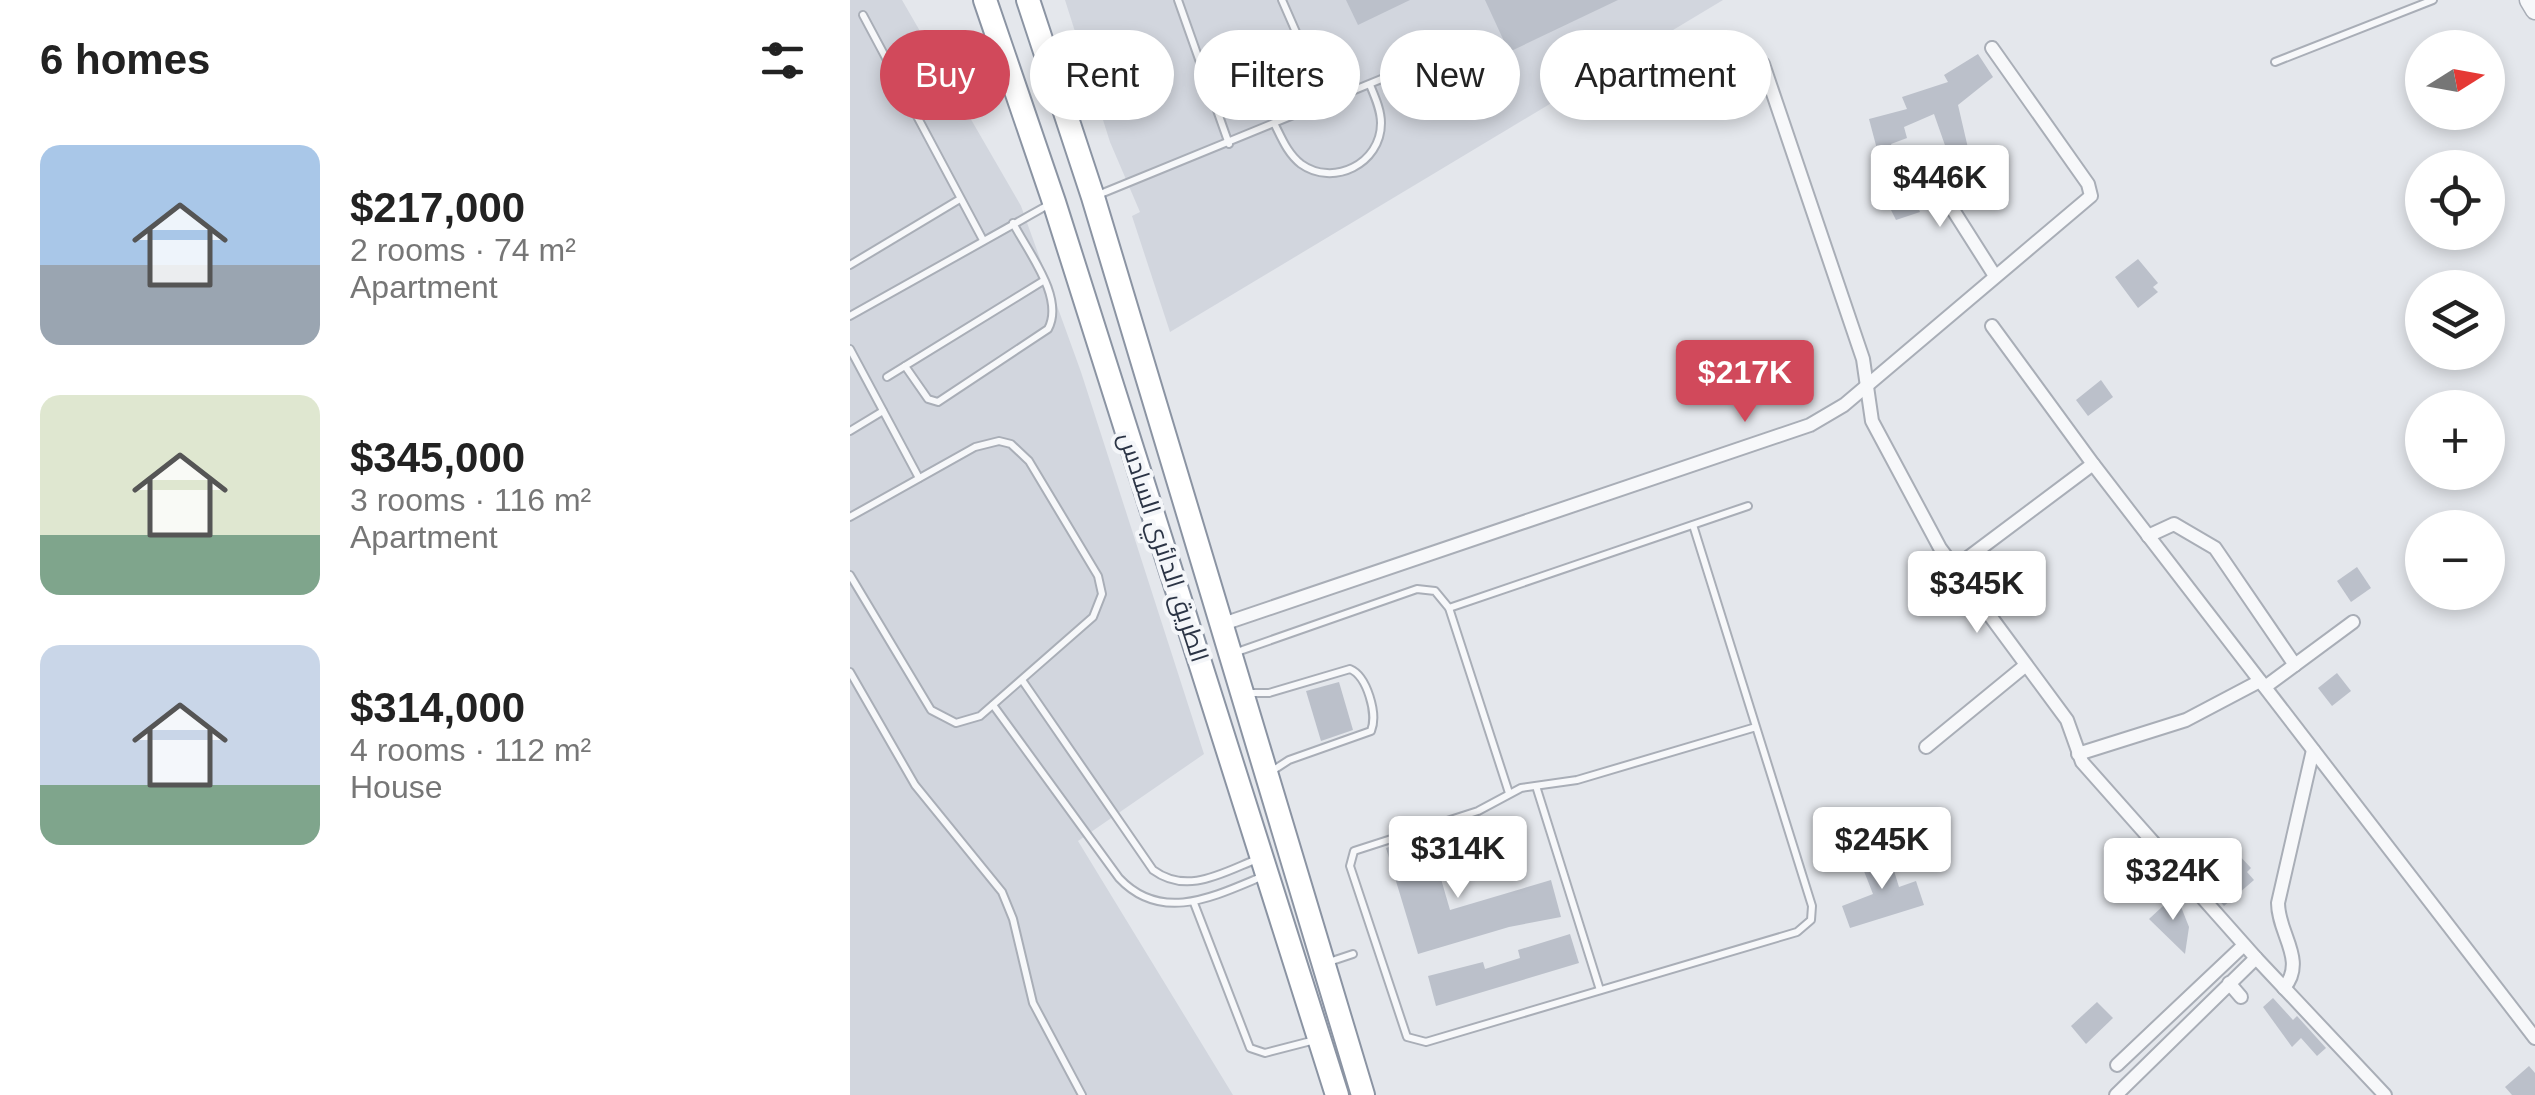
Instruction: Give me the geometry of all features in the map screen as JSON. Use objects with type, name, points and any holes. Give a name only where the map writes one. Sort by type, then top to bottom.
[{"type":"highway","name":"الطريق الدائري السادس","points":[[1028,0],[1093,197],[1238,690],[1363,1095]]},
{"type":"highway","name":"الطريق الدائري السادس","points":[[986,3],[1054,202],[1337,1095]]},
{"type":"highway","points":[[1265,866],[1289,856]]},
{"type":"street","points":[[2529,0],[2535,10]]},
{"type":"street","points":[[1220,625],[1810,425],[1834,412],[2087,202],[2091,192],[1992,48]]},
{"type":"street","points":[[1771,88],[1863,360],[1872,420],[1953,569],[2067,720],[2078,754],[2244,945],[2385,1095]]},
{"type":"street","points":[[1922,161],[1995,276]]},
{"type":"street","points":[[1992,326],[2093,464],[2535,1038]]},
{"type":"street","points":[[1953,569],[2093,464]]},
{"type":"street","points":[[2148,536],[2174,524],[2208,541],[2295,664]]},
{"type":"street","points":[[2078,754],[2174,725],[2262,684],[2353,622]]},
{"type":"street","points":[[1926,747],[2026,665]]},
{"type":"street","points":[[2284,988],[2292,980],[2294,964],[2278,903],[2313,750]]},
{"type":"street","points":[[2117,1064],[2244,945]]},
{"type":"street","points":[[2116,1095],[2256,958]]},
{"type":"street","points":[[2229,984],[2241,997]]},
{"type":"lane","points":[[1178,0],[1229,144]]},
{"type":"lane","points":[[1282,0],[1295,30]]},
{"type":"lane","points":[[2275,62],[2433,0]]},
{"type":"lane","points":[[863,16],[983,240]]},
{"type":"lane","points":[[1360,89],[1380,81]]},
{"type":"lane","points":[[1275,125],[1286,148],[1304,167],[1317,172],[1343,172],[1366,159],[1379,136],[1379,111],[1370,85]]},
{"type":"lane","points":[[1093,197],[1287,120]]},
{"type":"lane","points":[[850,266],[960,199]]},
{"type":"lane","points":[[850,316],[1054,202]]},
{"type":"lane","points":[[905,366],[928,399],[941,401],[1048,330],[1054,306],[1013,223]]},
{"type":"lane","points":[[887,377],[1043,281]]},
{"type":"lane","points":[[850,349],[920,478]]},
{"type":"lane","points":[[850,431],[884,411]]},
{"type":"lane","points":[[850,517],[986,442],[1011,444],[1029,461],[1098,576],[1102,594],[1092,618],[993,705],[964,722],[936,715],[850,575]]},
{"type":"lane","points":[[1449,608],[1748,506]]},
{"type":"lane","points":[[1693,525],[1812,906],[1810,920],[1798,932],[1416,1042],[1404,1033],[1350,866],[1354,851],[1478,811],[1509,793],[1577,780],[1756,727]]},
{"type":"lane","points":[[1228,655],[1417,590],[1434,592],[1449,608],[1509,793]]},
{"type":"lane","points":[[1238,690],[1262,694],[1347,669],[1357,671],[1362,678],[1374,722],[1371,731],[1282,762],[1266,781]]},
{"type":"lane","points":[[850,672],[916,785],[985,866],[1002,892],[1033,1003],[1082,1095]]},
{"type":"lane","points":[[1022,680],[1152,870],[1178,882],[1196,882],[1265,866]]},
{"type":"lane","points":[[993,705],[1127,887],[1158,902],[1194,903],[1265,866]]},
{"type":"lane","points":[[1536,786],[1600,990]]},
{"type":"lane","points":[[1194,903],[1250,1048],[1264,1053],[1320,1038]]},
{"type":"lane","points":[[1365,950],[1376,947]]},
{"type":"lane","points":[[1323,964],[1353,954]]},
{"type":"shaded area","points":[[850,0],[902,0],[919,30],[880,30],[880,120],[971,120],[1021,206],[1081,372],[1204,754],[1078,841],[1233,1095],[850,1095]]},
{"type":"shaded area","points":[[1065,0],[1723,0],[1673,30],[1540,30],[1540,110],[1170,332],[1132,216],[1140,212],[1103,120],[1174,120],[1174,30],[1075,30]]},
{"type":"building","points":[[1346,0],[1410,0],[1358,25]]},
{"type":"building","points":[[1485,0],[1618,0],[1555,30],[1540,30],[1540,37],[1520,47],[1520,30],[1499,30]]},
{"type":"building","points":[[1978,54],[1993,77],[1958,105],[1968,148],[1973,146],[1983,179],[1960,188],[1934,114],[1904,127],[1907,138],[1891,144],[1920,212],[1896,220],[1879,186],[1871,154],[1878,153],[1869,119],[1907,109],[1902,97],[1948,82],[1944,75]]},
{"type":"building","points":[[2138,259],[2158,283],[2153,287],[2158,292],[2138,308],[2115,277]]},
{"type":"building","points":[[2101,380],[2113,397],[2088,416],[2076,400]]},
{"type":"building","points":[[2357,567],[2371,588],[2351,602],[2337,581]]},
{"type":"building","points":[[2337,673],[2351,691],[2332,706],[2318,688]]},
{"type":"building","points":[[1339,682],[1353,730],[1321,741],[1306,691]]},
{"type":"building","points":[[1428,834],[1450,910],[1551,880],[1561,917],[1509,927],[1418,954],[1386,848]]},
{"type":"building","points":[[1887,848],[1899,887],[1916,881],[1924,905],[1850,928],[1842,906],[1873,894],[1858,856]]},
{"type":"building","points":[[2236,852],[2251,868],[2247,872],[2254,880],[2224,906],[2202,882]]},
{"type":"building","points":[[2176,894],[2189,927],[2185,954],[2149,919]]},
{"type":"building","points":[[1570,934],[1579,963],[1436,1006],[1428,976],[1483,962],[1485,969],[1520,958],[1518,950]]},
{"type":"building","points":[[2273,998],[2293,1020],[2297,1016],[2326,1048],[2317,1056],[2301,1038],[2292,1047],[2263,1007]]},
{"type":"building","points":[[2097,1002],[2113,1018],[2086,1044],[2071,1026]]},
{"type":"building","points":[[2529,1066],[2535,1073],[2535,1095],[2512,1095],[2505,1087]]}]
